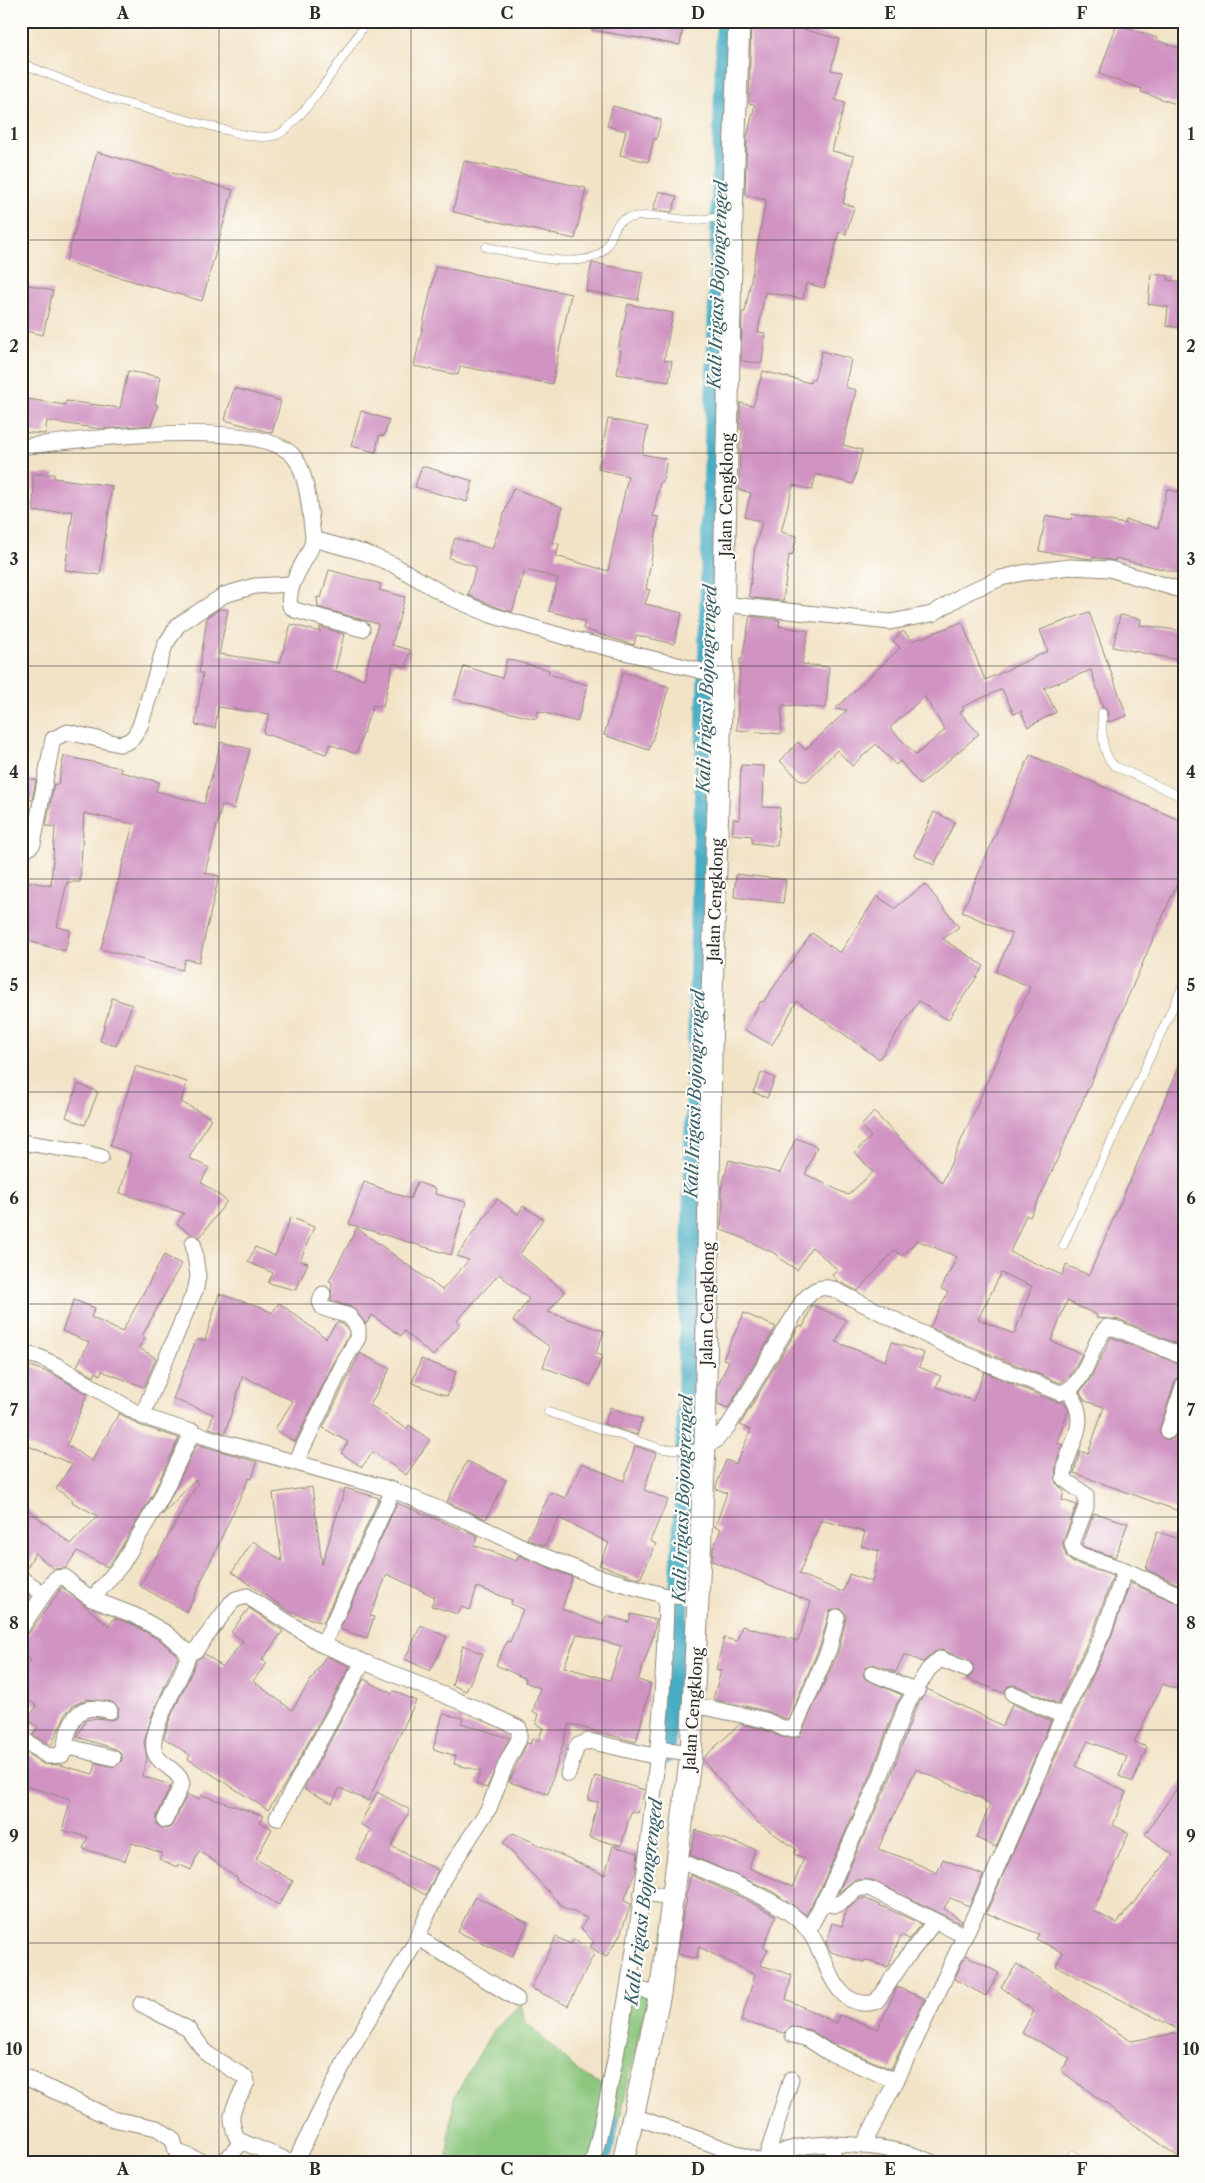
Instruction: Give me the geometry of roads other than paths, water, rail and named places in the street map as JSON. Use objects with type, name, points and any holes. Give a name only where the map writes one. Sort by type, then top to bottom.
[{"type":"main road","name":"Jalan Cengklong","points":[[623,2162],[634,2116],[656,1994],[670,1897],[678,1860],[694,1705],[683,1597],[699,1448],[712,994],[716,675],[723,604],[728,216],[739,21]]},
{"type":"street","points":[[21,447],[108,438],[186,433],[248,436],[272,441],[287,450],[296,459],[305,481],[313,539],[292,584],[289,600],[290,606],[295,610],[362,629]]},
{"type":"street","points":[[313,539],[392,564],[449,597],[491,615],[572,639],[716,675]]},
{"type":"street","points":[[723,604],[890,622],[932,614],[968,592],[1001,578],[1022,573],[1070,567],[1110,569],[1184,591]]},
{"type":"street","points":[[21,854],[33,844],[53,739],[68,732],[119,744],[127,743],[135,736],[140,726],[165,645],[178,625],[224,595],[255,586],[292,584]]},
{"type":"street","points":[[21,1142],[78,1151],[101,1157]]},
{"type":"street","points":[[142,1416],[196,1288],[198,1276],[193,1243]]},
{"type":"street","points":[[699,1448],[715,1441],[729,1425],[802,1302],[812,1290],[822,1287],[833,1289],[964,1354],[1060,1393],[1069,1391],[1078,1383],[1100,1334],[1107,1327],[1118,1328],[1184,1357]]},
{"type":"street","points":[[296,1462],[346,1358],[358,1338],[358,1328],[349,1316],[323,1308],[320,1302],[323,1294]]},
{"type":"street","points":[[21,1353],[39,1357],[58,1366],[142,1416],[222,1442],[393,1490],[468,1521],[536,1553],[592,1575],[683,1597],[666,1655],[659,1752],[644,1893],[630,1988],[593,2162]]},
{"type":"street","points":[[1168,1431],[1184,1384]]},
{"type":"street","points":[[1069,1391],[1074,1400],[1079,1419],[1079,1431],[1064,1470],[1064,1479],[1086,1495],[1086,1507],[1072,1544],[1075,1553],[1125,1570],[1184,1597]]},
{"type":"street","points":[[92,1599],[122,1564],[160,1500],[193,1431]]},
{"type":"street","points":[[323,1645],[393,1490]]},
{"type":"street","points":[[863,2146],[896,2081],[994,1874],[1063,1716],[1103,1633],[1125,1570]]},
{"type":"street","points":[[21,1628],[56,1578],[65,1577],[92,1599],[136,1616],[166,1633],[189,1653]]},
{"type":"street","points":[[21,1578],[44,1594]]},
{"type":"street","points":[[141,2004],[188,2029],[207,2054],[246,2078],[247,2082],[231,2116],[232,2127],[238,2140],[294,2162],[352,2049],[418,1937],[443,1879],[489,1808],[506,1764],[519,1739],[519,1728],[323,1645],[247,1596],[236,1599],[196,1650],[189,1653],[160,1720],[153,1745],[155,1755],[181,1778],[182,1784],[165,1820]]},
{"type":"street","points":[[694,1705],[765,1720],[785,1730],[794,1729],[829,1649],[837,1617]]},
{"type":"street","points":[[808,1931],[881,1775],[906,1708],[928,1670],[940,1659],[965,1668]]},
{"type":"street","points":[[276,1818],[363,1662]]},
{"type":"street","points":[[872,1673],[917,1691]]},
{"type":"street","points":[[1013,1694],[1063,1716]]},
{"type":"street","points":[[62,1755],[70,1724],[78,1712],[89,1707],[110,1710]]},
{"type":"street","points":[[21,1738],[48,1756],[62,1755]]},
{"type":"street","points":[[568,1774],[577,1746],[583,1742],[589,1741],[659,1752],[689,1753]]},
{"type":"street","points":[[62,1755],[66,1749],[74,1748],[112,1758]]},
{"type":"street","points":[[678,1860],[743,1887],[797,1920],[808,1931],[826,1962],[832,1979],[844,1997],[863,2005],[876,2002],[934,1921]]},
{"type":"street","points":[[822,1903],[835,1905],[846,1898],[853,1890],[865,1888],[965,1936]]},
{"type":"street","points":[[644,1893],[670,1897]]},
{"type":"street","points":[[418,1937],[517,1999]]},
{"type":"street","points":[[630,1988],[656,1994]]},
{"type":"street","points":[[793,2035],[808,2039],[828,2052],[896,2081]]},
{"type":"street","points":[[21,2075],[113,2119],[157,2128],[173,2139],[176,2151],[203,2162]]},
{"type":"street","points":[[766,2162],[791,2079]]},
{"type":"street","points":[[634,2116],[761,2162]]},
{"type":"street","points":[[224,2162],[242,2142]]},
{"type":"street","points":[[766,2162],[785,2150],[832,2144],[882,2148],[931,2162]]},
{"type":"street","points":[[832,2144],[834,2162]]},
{"type":"lane","points":[[21,62],[113,100],[240,134],[260,137],[277,135],[298,120],[367,21]]},
{"type":"lane","points":[[486,247],[558,260],[583,260],[604,251],[614,229],[620,221],[626,218],[637,216],[709,219],[728,216]]},
{"type":"lane","points":[[1102,713],[1105,750],[1108,760],[1115,766],[1184,798]]},
{"type":"lane","points":[[1063,1246],[1184,983]]},
{"type":"lane","points":[[548,1412],[669,1450],[699,1448]]},
{"type":"lane","points":[[1072,2155],[1084,2162]]},
{"type":"waterway","name":"Kali Irigasi Bojongrenged","points":[[664,1755],[677,1631],[684,1502],[726,21]]},
{"type":"waterway","name":"Kali Irigasi Bojongrenged","points":[[601,2162],[609,2122]]}]
